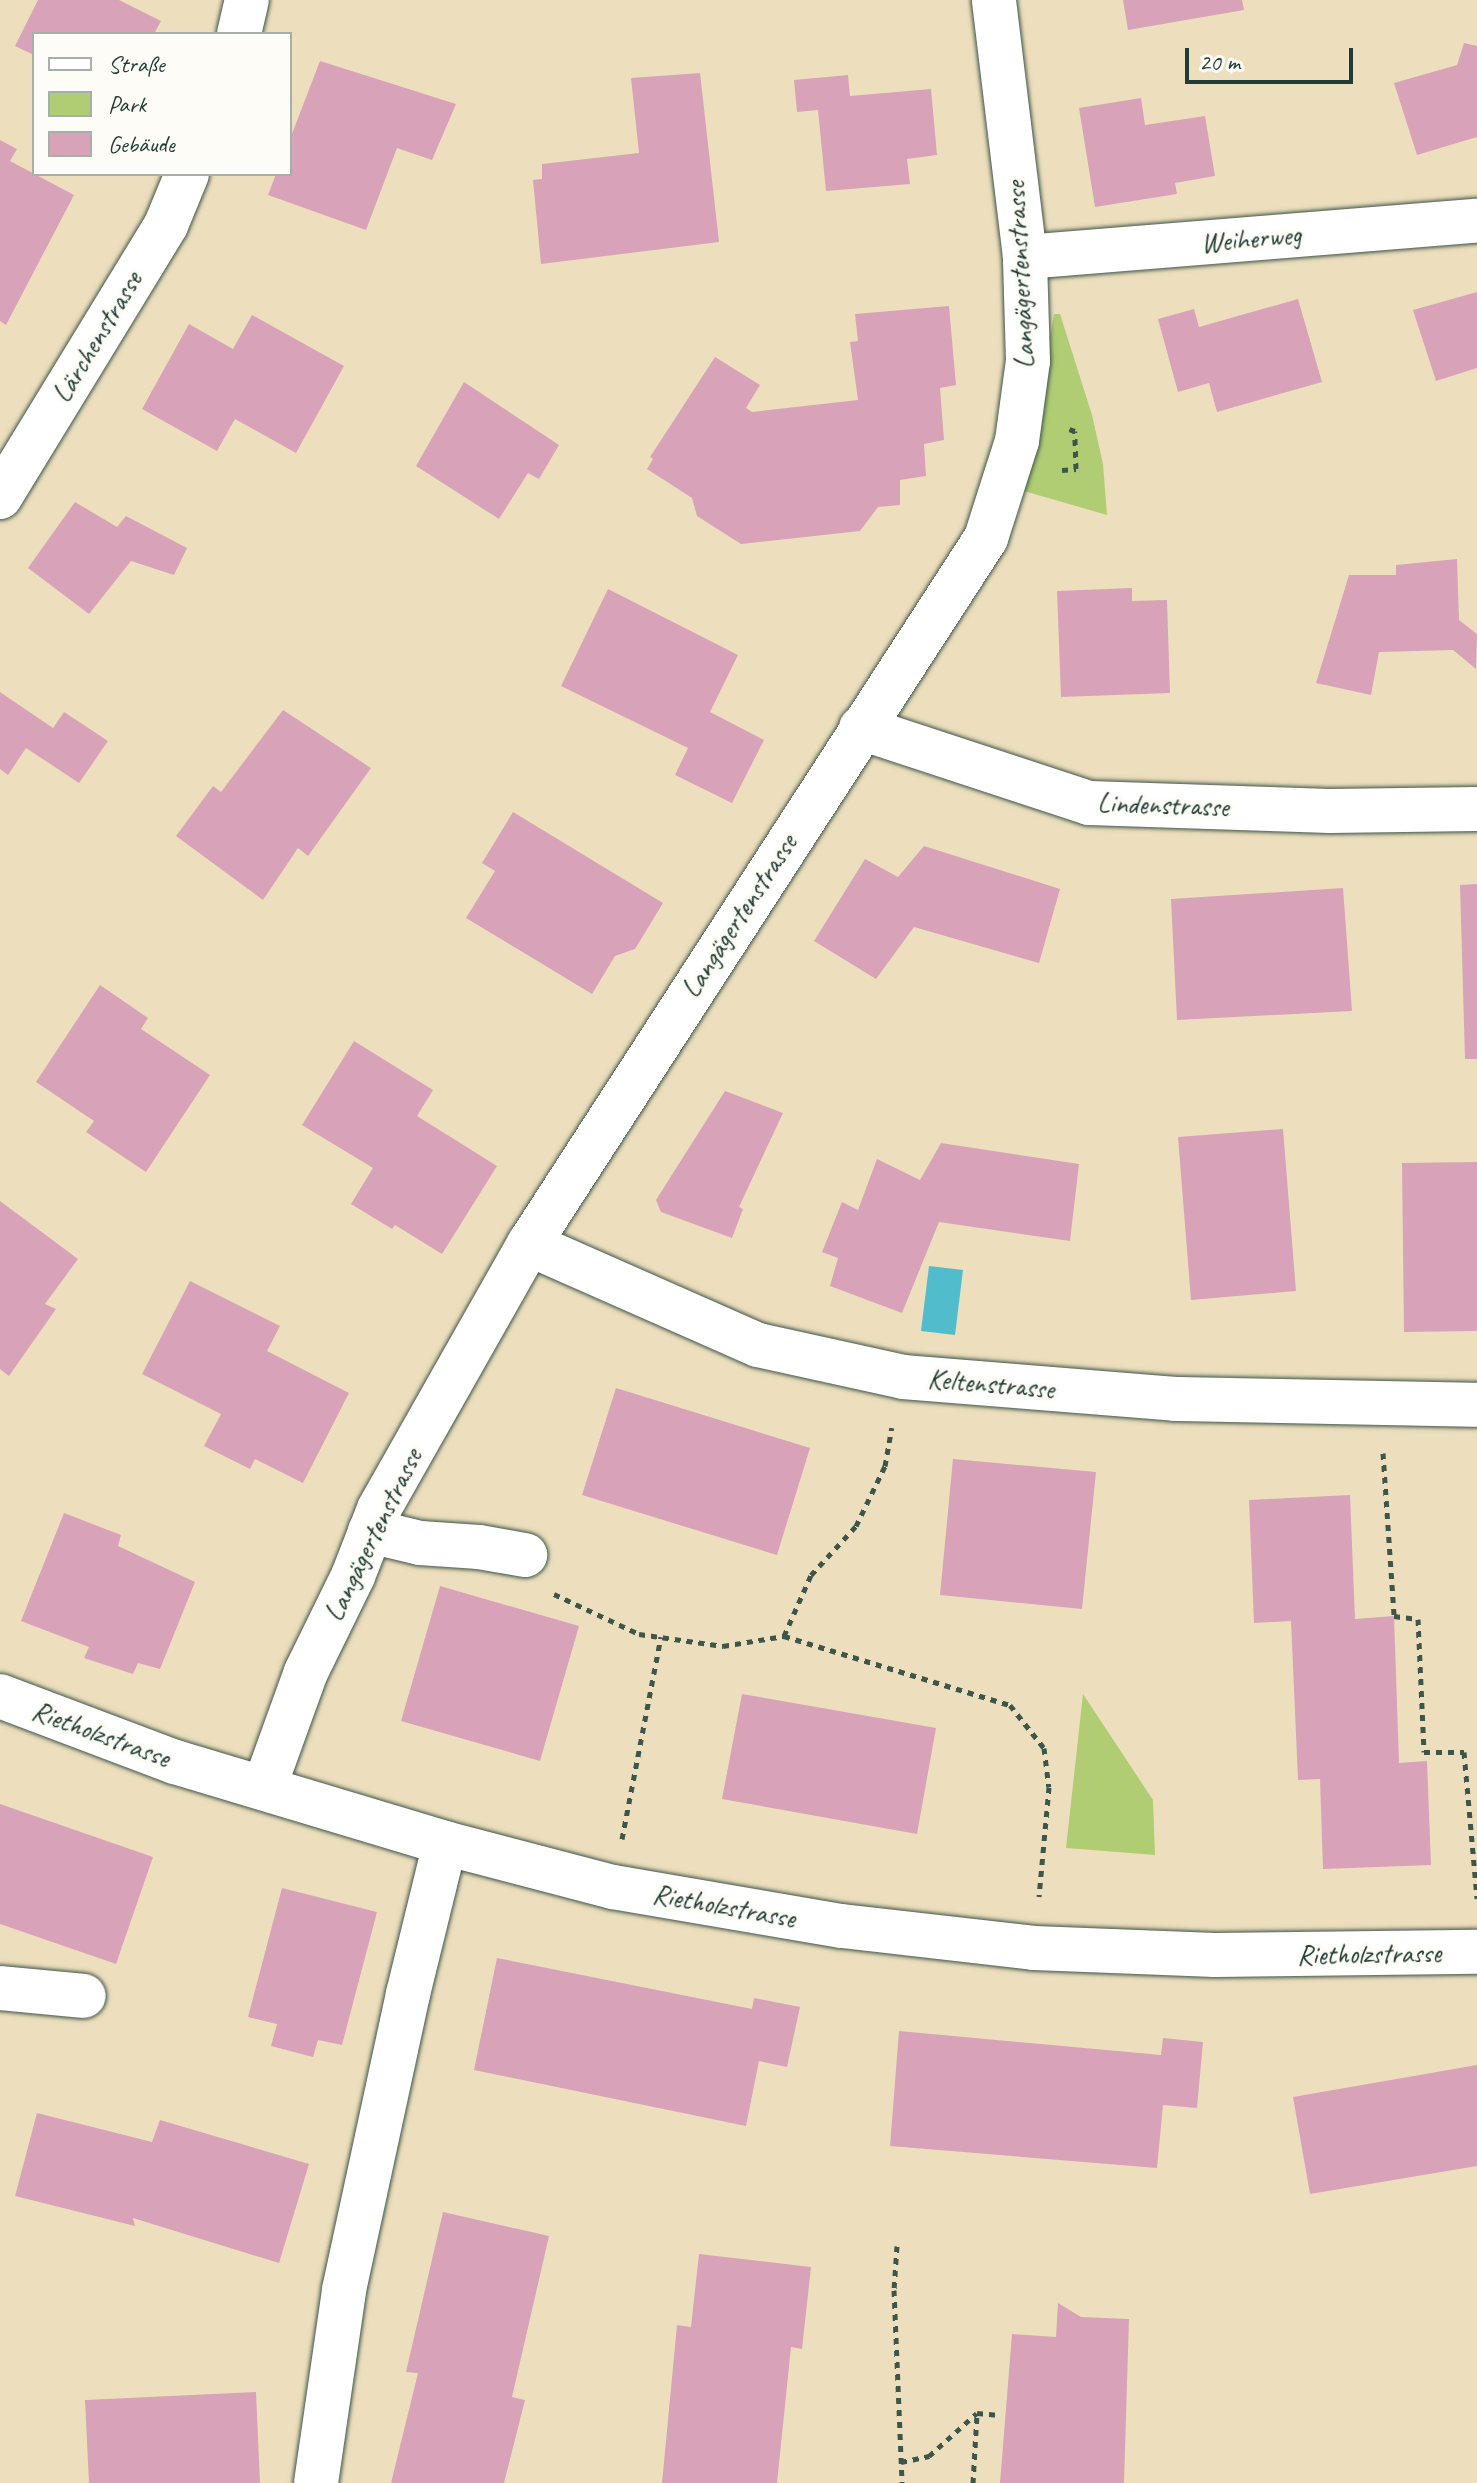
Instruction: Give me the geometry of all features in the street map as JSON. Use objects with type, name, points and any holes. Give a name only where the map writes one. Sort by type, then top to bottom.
[{"type":"street","points":[[239,32],[247,0]]},
{"type":"street","name":"Langägertenstrasse","points":[[264,1788],[306,1672],[353,1576],[379,1509],[529,1244],[986,538],[1022,417],[1028,361],[1025,257],[994,0]]},
{"type":"street","name":"Lärchenstrasse","points":[[0,497],[166,225],[186,176]]},
{"type":"street","name":"Weiherweg","points":[[1025,257],[1477,221]]},
{"type":"street","name":"Lindenstrasse","points":[[861,728],[1089,803],[1330,811],[1477,809]]},
{"type":"street","name":"Keltenstrasse","points":[[529,1244],[758,1345],[903,1377],[1175,1399],[1477,1405]]},
{"type":"street","points":[[370,1531],[420,1543],[479,1547],[536,1573]]},
{"type":"street","name":"Rietholzstrasse","points":[[0,1696],[175,1762],[445,1843],[613,1887],[842,1926],[1034,1948],[1215,1955],[1477,1952]]},
{"type":"street","points":[[316,2483],[344,2290],[408,1994],[445,1843]]},
{"type":"street","points":[[0,1988],[84,1996]]},
{"type":"path","points":[[784,1636],[811,1575],[856,1526],[885,1466],[903,1377]]},
{"type":"path","points":[[1380,1405],[1394,1616],[1418,1619],[1424,1752],[1464,1752],[1477,1898]]},
{"type":"path","points":[[536,1573],[639,1634],[723,1646],[784,1636],[1010,1705],[1044,1748],[1049,1787],[1034,1948]]},
{"type":"path","points":[[613,1887],[661,1637]]},
{"type":"path","points":[[897,2246],[894,2290],[902,2483]]},
{"type":"path","points":[[901,2462],[929,2456],[977,2413],[1000,2415]]},
{"type":"path","points":[[973,2483],[977,2413]]},
{"type":"green space","points":[[1054,314],[1060,314],[1092,415],[1103,464],[1107,515],[1024,491]]},
{"type":"green space","points":[[1083,1694],[1153,1800],[1155,1855],[1066,1848]]},
{"type":"water","points":[[929,1266],[963,1270],[955,1335],[921,1331]]},
{"type":"building","points":[[38,0],[119,0],[161,21],[155,32],[32,32],[32,54],[15,46]]},
{"type":"building","points":[[1123,0],[1242,0],[1244,10],[1128,30]]},
{"type":"building","points":[[1464,43],[1477,46],[1477,137],[1417,155],[1394,83],[1457,65]]},
{"type":"building","points":[[320,61],[456,104],[432,160],[397,148],[366,230],[268,195],[275,176],[292,176],[292,134]]},
{"type":"building","points":[[700,73],[719,242],[541,264],[533,180],[542,179],[542,164],[639,153],[631,78]]},
{"type":"building","points":[[848,75],[850,96],[931,89],[937,155],[907,159],[910,184],[826,191],[818,110],[797,112],[794,80]]},
{"type":"building","points":[[1141,98],[1145,125],[1205,116],[1215,176],[1175,183],[1177,194],[1095,207],[1079,108]]},
{"type":"building","points":[[0,140],[17,149],[10,161],[32,173],[32,176],[38,176],[74,195],[6,325],[0,321]]},
{"type":"building","points":[[1477,292],[1477,368],[1436,381],[1413,310]]},
{"type":"building","points":[[1298,299],[1322,382],[1217,412],[1209,383],[1178,392],[1158,319],[1194,309],[1199,327]]},
{"type":"building","points":[[949,306],[956,385],[940,388],[944,440],[924,444],[926,476],[900,480],[900,505],[878,507],[860,531],[741,544],[697,516],[692,498],[647,469],[653,459],[650,457],[715,357],[760,385],[746,408],[752,412],[858,400],[850,342],[858,341],[855,314]]},
{"type":"building","points":[[252,315],[344,366],[296,453],[235,419],[217,451],[142,409],[189,324],[233,349]]},
{"type":"building","points":[[464,382],[559,445],[539,479],[528,473],[499,519],[416,466]]},
{"type":"building","points":[[75,502],[117,527],[126,516],[187,548],[174,575],[131,561],[89,614],[28,568]]},
{"type":"building","points":[[1457,559],[1459,620],[1477,634],[1476,669],[1453,650],[1379,652],[1371,695],[1316,683],[1349,575],[1396,575],[1396,565]]},
{"type":"building","points":[[1132,588],[1132,601],[1167,600],[1170,693],[1061,697],[1057,591]]},
{"type":"building","points":[[608,589],[738,655],[710,712],[764,740],[732,803],[675,775],[688,748],[561,686]]},
{"type":"building","points":[[0,692],[53,728],[64,712],[108,741],[79,783],[26,748],[8,775],[0,769]]},
{"type":"building","points":[[283,710],[371,768],[308,856],[298,848],[263,900],[176,836],[213,786],[221,792]]},
{"type":"building","points":[[513,812],[663,903],[635,949],[615,956],[592,994],[466,918],[495,871],[482,863]]},
{"type":"building","points":[[924,846],[1060,889],[1039,963],[914,927],[876,979],[814,941],[865,859],[898,877]]},
{"type":"building","points":[[1477,884],[1477,1059],[1465,1059],[1460,885]]},
{"type":"building","points":[[1343,888],[1352,1011],[1177,1020],[1171,899]]},
{"type":"building","points":[[100,985],[148,1018],[141,1029],[210,1075],[146,1172],[86,1132],[94,1121],[36,1082]]},
{"type":"building","points":[[354,1041],[433,1090],[417,1116],[497,1166],[442,1254],[395,1225],[392,1229],[351,1204],[373,1168],[302,1125]]},
{"type":"building","points":[[725,1091],[783,1113],[739,1207],[743,1209],[732,1238],[661,1212],[656,1200]]},
{"type":"building","points":[[1283,1129],[1296,1291],[1191,1300],[1178,1137]]},
{"type":"building","points":[[941,1143],[1079,1164],[1070,1241],[939,1222],[902,1313],[830,1286],[838,1258],[822,1252],[842,1202],[858,1210],[877,1159],[920,1180]]},
{"type":"building","points":[[1477,1162],[1477,1331],[1404,1332],[1402,1163]]},
{"type":"building","points":[[0,1201],[78,1259],[45,1304],[56,1309],[9,1376],[0,1369]]},
{"type":"building","points":[[190,1281],[280,1326],[267,1351],[349,1393],[303,1483],[255,1459],[250,1469],[204,1446],[221,1414],[142,1374]]},
{"type":"building","points":[[616,1388],[810,1448],[777,1555],[582,1495]]},
{"type":"building","points":[[953,1459],[1096,1472],[1082,1609],[940,1595]]},
{"type":"building","points":[[1350,1495],[1355,1619],[1394,1616],[1399,1763],[1427,1761],[1431,1865],[1323,1869],[1320,1779],[1298,1780],[1291,1621],[1254,1623],[1249,1500]]},
{"type":"building","points":[[64,1513],[121,1535],[118,1546],[195,1582],[160,1669],[138,1663],[133,1674],[84,1658],[89,1647],[21,1621]]},
{"type":"building","points":[[440,1586],[579,1626],[540,1761],[401,1721]]},
{"type":"building","points":[[742,1694],[936,1728],[917,1834],[722,1799]]},
{"type":"building","points":[[0,1804],[153,1857],[116,1964],[0,1924]]},
{"type":"building","points":[[282,1888],[377,1912],[342,2045],[318,2040],[313,2057],[271,2046],[277,2024],[248,2017]]},
{"type":"building","points":[[497,1958],[752,2009],[754,1998],[800,2007],[787,2067],[759,2061],[746,2126],[474,2070]]},
{"type":"building","points":[[899,2031],[1161,2055],[1163,2038],[1203,2042],[1197,2108],[1163,2105],[1157,2168],[890,2146]]},
{"type":"building","points":[[1477,2065],[1477,2166],[1310,2194],[1293,2097]]},
{"type":"building","points":[[37,2113],[152,2142],[160,2120],[309,2164],[279,2263],[133,2218],[135,2226],[15,2196]]},
{"type":"building","points":[[443,2212],[549,2236],[512,2397],[525,2400],[504,2483],[391,2483],[418,2373],[406,2372]]},
{"type":"building","points":[[699,2254],[811,2267],[802,2349],[791,2347],[777,2483],[662,2483],[677,2325],[691,2327]]},
{"type":"building","points":[[1058,2303],[1081,2317],[1129,2319],[1124,2483],[1000,2483],[1012,2334],[1056,2337]]},
{"type":"building","points":[[256,2392],[260,2483],[89,2483],[85,2400]]}]
